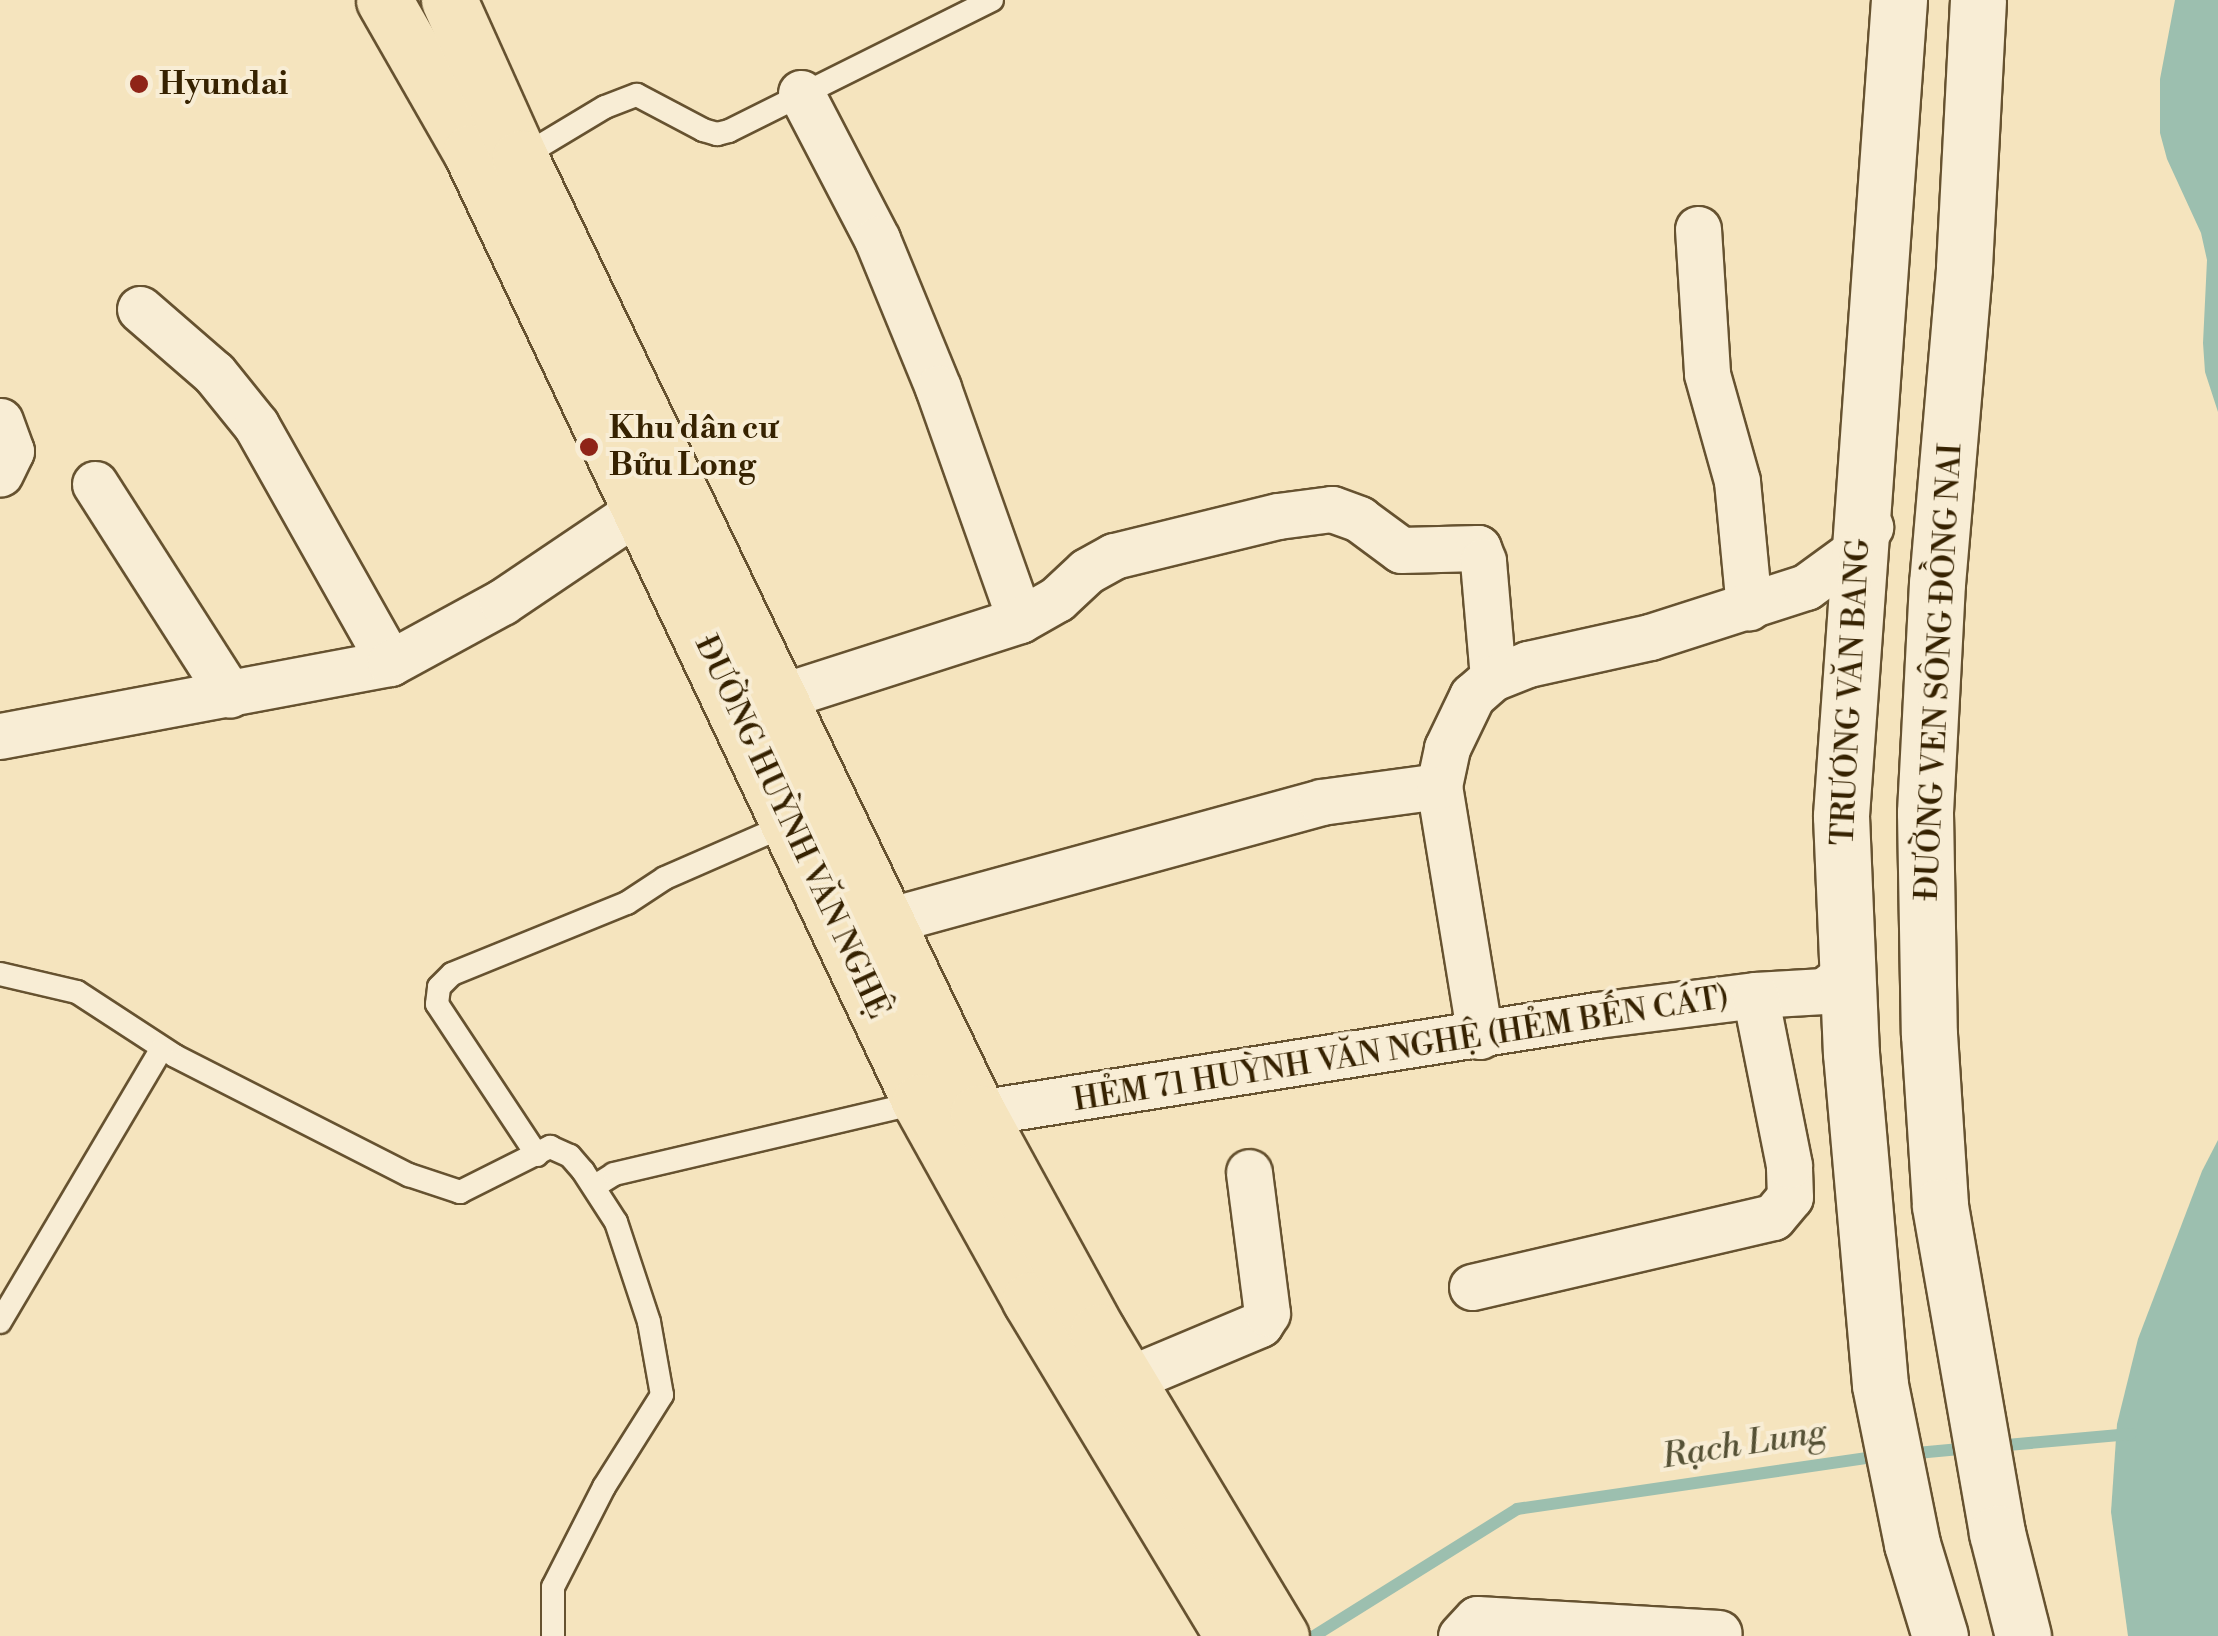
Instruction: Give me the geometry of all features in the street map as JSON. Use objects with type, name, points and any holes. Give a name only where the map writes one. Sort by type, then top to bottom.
[{"type":"main road","name":"ĐƯỜNG HUỲNH VĂN NGHỆ","points":[[384,0],[471,152],[920,1102],[1030,1300],[1263,1633]]},
{"type":"main road","name":"ĐƯỜNG HUỲNH VĂN NGHỆ","points":[[449,0],[520,158],[978,1113],[1263,1633]]},
{"type":"main road","name":"TRƯƠNG VĂN BANG","points":[[1899,0],[1888,194],[1841,799],[1851,1053],[1880,1385],[1906,1520],[1940,1636]]},
{"type":"main road","name":"ĐƯỜNG VEN SÔNG ĐỒNG NAI","points":[[1978,0],[1966,231],[1938,583],[1925,812],[1929,1034],[1940,1206],[1965,1367],[2023,1636]]},
{"type":"street","points":[[800,93],[884,256],[957,438],[1020,620]]},
{"type":"street","points":[[1698,229],[1707,374],[1737,481],[1750,606]]},
{"type":"street","points":[[1480,1036],[1439,786],[1456,725],[1472,696],[1492,678],[1528,664],[1650,637],[1806,586],[1833,570],[1858,546],[1879,512],[1888,486],[1896,399],[1894,307]]},
{"type":"street","points":[[140,309],[214,374],[256,425],[390,663]]},
{"type":"street","points":[[0,422],[11,451],[0,474]]},
{"type":"street","points":[[95,484],[230,695]]},
{"type":"street","points":[[0,736],[390,663],[502,602],[642,507]]},
{"type":"street","points":[[780,697],[1020,620],[1058,600],[1087,571],[1114,556],[1278,516],[1332,509],[1347,512],[1402,550],[1478,548],[1484,561],[1492,678]]},
{"type":"street","points":[[886,921],[1321,802],[1439,786]]},
{"type":"street","name":"HẺM 71 HUỲNH VĂN NGHỆ (HẺM BẾN CÁT)","points":[[978,1113],[1754,995],[1824,991],[1846,974],[1841,799]]},
{"type":"street","points":[[1472,1288],[1773,1217],[1790,1197],[1789,1165],[1754,995]]},
{"type":"street","points":[[1126,1380],[1260,1324],[1267,1313],[1249,1172]]},
{"type":"street","points":[[1460,1636],[1477,1619],[1720,1632]]},
{"type":"lane","points":[[520,158],[605,107],[636,95],[718,134],[992,0]]},
{"type":"lane","points":[[536,1155],[437,1004],[440,986],[452,974],[627,903],[665,878],[791,823]]},
{"type":"lane","points":[[0,974],[77,992],[162,1048],[409,1175],[460,1192],[550,1148],[570,1156],[595,1186],[616,1222],[649,1322],[662,1394],[604,1488],[553,1588],[554,1636]]},
{"type":"lane","points":[[0,1322],[108,1146],[162,1048]]},
{"type":"lane","points":[[595,1186],[614,1174],[920,1102]]},
{"type":"shaded area","points":[[2175,0],[2218,0],[2218,412],[2205,372],[2207,260],[2201,233],[2167,159],[2160,133],[2160,79]]},
{"type":"shaded area","points":[[2218,1140],[2218,1636],[2128,1636],[2111,1512],[2117,1424],[2138,1339],[2202,1171]]},
{"type":"waterway","name":"Rạch Lung","points":[[1996,1446],[2130,1434]]},
{"type":"waterway","name":"Rạch Lung","points":[[1906,1454],[1971,1448]]},
{"type":"waterway","name":"Rạch Lung","points":[[1314,1636],[1517,1509],[1881,1456]]},
{"type":"place","name":"Hyundai","points":[[139,84]]},
{"type":"place","name":"Khu dân cư Bửu Long","points":[[589,447]]}]
